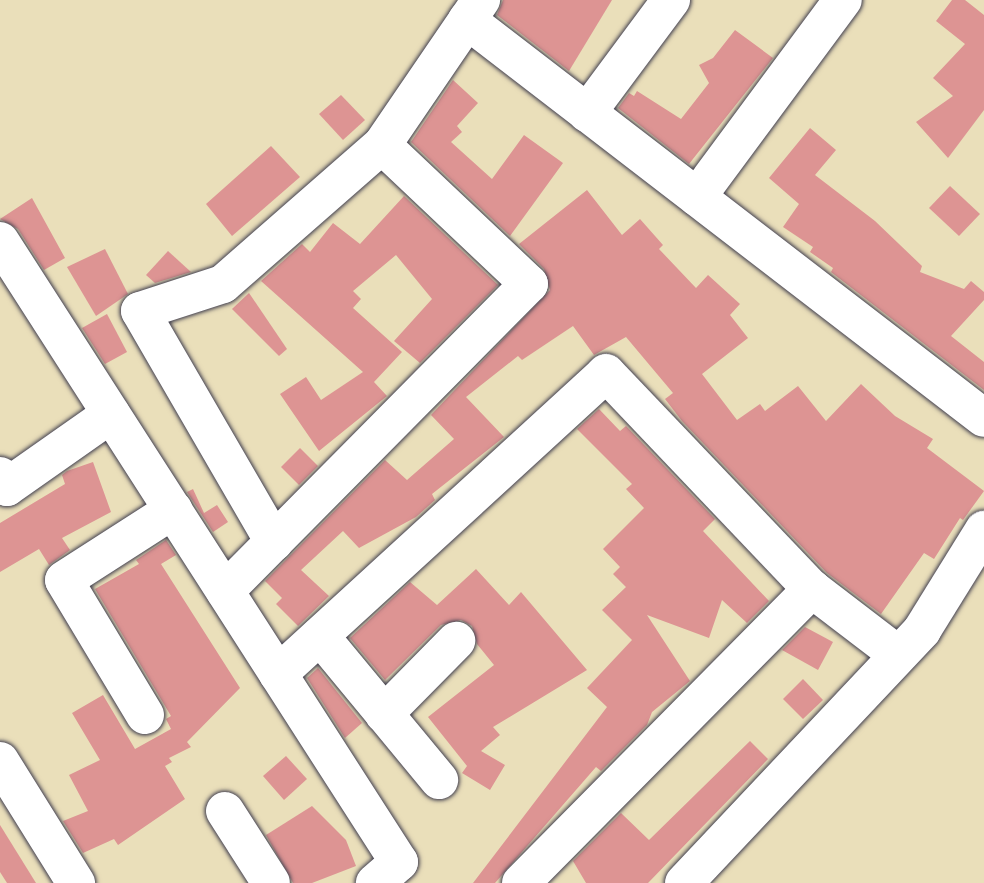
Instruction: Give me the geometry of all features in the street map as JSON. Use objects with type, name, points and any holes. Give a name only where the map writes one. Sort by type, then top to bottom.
[{"type":"street","points":[[587,113],[671,0]]},
{"type":"street","points":[[697,197],[843,0]]},
{"type":"street","points":[[274,541],[140,311],[223,284],[382,145],[474,10],[587,113],[984,418]]},
{"type":"street","points":[[225,591],[529,284],[382,145]]},
{"type":"street","points":[[0,241],[399,862],[375,883]]},
{"type":"street","points":[[278,674],[606,373],[812,589],[897,654]]},
{"type":"street","points":[[0,476],[7,487],[111,414]]},
{"type":"street","points":[[145,715],[64,580],[173,510]]},
{"type":"street","points":[[684,883],[922,629],[984,530]]},
{"type":"street","points":[[521,883],[812,589]]},
{"type":"street","points":[[320,636],[439,780]]},
{"type":"street","points":[[384,714],[456,641]]},
{"type":"street","points":[[0,761],[76,883]]},
{"type":"street","points":[[225,811],[271,883]]},
{"type":"building","points":[[503,0],[612,0],[569,71],[497,15]]},
{"type":"building","points":[[952,0],[965,0],[984,15],[984,110],[948,158],[916,122],[953,96],[933,78],[965,44],[936,21]]},
{"type":"building","points":[[735,30],[773,58],[689,164],[618,108],[629,93],[634,96],[637,91],[681,119],[709,83],[699,65],[713,58]]},
{"type":"building","points":[[453,80],[478,103],[457,126],[462,132],[451,142],[492,179],[524,135],[563,163],[510,236],[411,142]]},
{"type":"building","points":[[341,95],[365,120],[343,140],[319,114]]},
{"type":"building","points":[[810,128],[836,150],[815,175],[875,221],[922,266],[920,272],[964,289],[971,281],[984,292],[984,300],[951,336],[984,362],[984,390],[831,272],[833,268],[810,252],[813,247],[783,227],[799,204],[769,178]]},
{"type":"building","points":[[271,146],[300,177],[232,236],[206,204]]},
{"type":"building","points":[[950,186],[980,214],[959,236],[929,208]]},
{"type":"building","points":[[587,190],[622,235],[640,219],[663,245],[659,249],[696,288],[708,275],[740,304],[730,315],[748,338],[702,374],[737,420],[760,404],[765,411],[798,386],[826,421],[861,384],[895,416],[933,439],[927,448],[984,491],[963,520],[960,518],[934,559],[924,553],[881,614],[827,573],[682,421],[665,399],[673,393],[626,337],[594,355],[573,326],[522,360],[518,356],[466,397],[504,437],[432,494],[435,500],[416,517],[359,548],[343,531],[301,570],[329,596],[298,626],[276,604],[282,598],[265,581],[385,460],[407,480],[454,439],[431,415],[550,290],[544,269],[519,244]]},
{"type":"building","points":[[404,196],[498,285],[420,363],[394,341],[432,299],[396,255],[353,291],[361,299],[353,308],[402,352],[374,382],[387,396],[319,451],[280,394],[306,377],[321,400],[363,372],[261,281],[302,244],[310,252],[333,223],[360,244]]},
{"type":"building","points":[[32,198],[65,258],[44,270],[18,229],[0,219]]},
{"type":"building","points":[[105,249],[128,294],[96,316],[67,267]]},
{"type":"building","points":[[168,251],[191,272],[155,283],[146,275]]},
{"type":"building","points":[[249,293],[287,349],[279,356],[232,309]]},
{"type":"building","points":[[107,314],[127,352],[105,364],[82,328]]},
{"type":"building","points":[[599,409],[620,431],[626,426],[715,519],[703,531],[769,601],[747,623],[722,600],[709,638],[647,615],[690,681],[652,712],[647,725],[601,771],[596,767],[495,883],[473,883],[607,707],[587,688],[632,640],[602,610],[626,587],[613,574],[620,567],[603,549],[644,508],[626,489],[632,484],[577,429]]},
{"type":"building","points":[[300,448],[318,466],[299,485],[281,467]]},
{"type":"building","points":[[93,462],[111,512],[62,538],[70,550],[49,565],[39,549],[0,572],[0,523],[65,484],[62,475],[67,471]]},
{"type":"building","points":[[193,489],[204,513],[217,505],[228,522],[213,532],[187,492]]},
{"type":"building","points":[[166,540],[176,555],[161,564],[240,688],[187,742],[191,747],[169,758],[172,762],[165,766],[185,799],[118,845],[114,839],[83,853],[63,821],[88,811],[69,775],[100,760],[72,713],[103,695],[135,749],[171,729],[166,719],[171,716],[95,589],[139,564],[136,560]]},
{"type":"building","points":[[476,569],[509,605],[521,592],[587,670],[493,727],[500,735],[481,751],[505,765],[490,790],[462,773],[467,766],[428,717],[494,665],[477,644],[472,626],[461,620],[441,625],[385,680],[350,638],[410,582],[437,605]]},
{"type":"building","points":[[805,627],[833,642],[818,670],[782,650]]},
{"type":"building","points":[[318,668],[362,723],[345,738],[307,678]]},
{"type":"building","points":[[803,679],[823,700],[803,719],[783,699]]},
{"type":"building","points":[[750,741],[768,759],[648,883],[586,883],[573,861],[621,813],[649,840]]},
{"type":"building","points":[[286,756],[307,779],[284,800],[263,776]]},
{"type":"building","points":[[312,806],[346,840],[356,866],[312,883],[293,883],[266,835]]},
{"type":"building","points":[[0,825],[36,883],[7,883],[0,872]]}]
